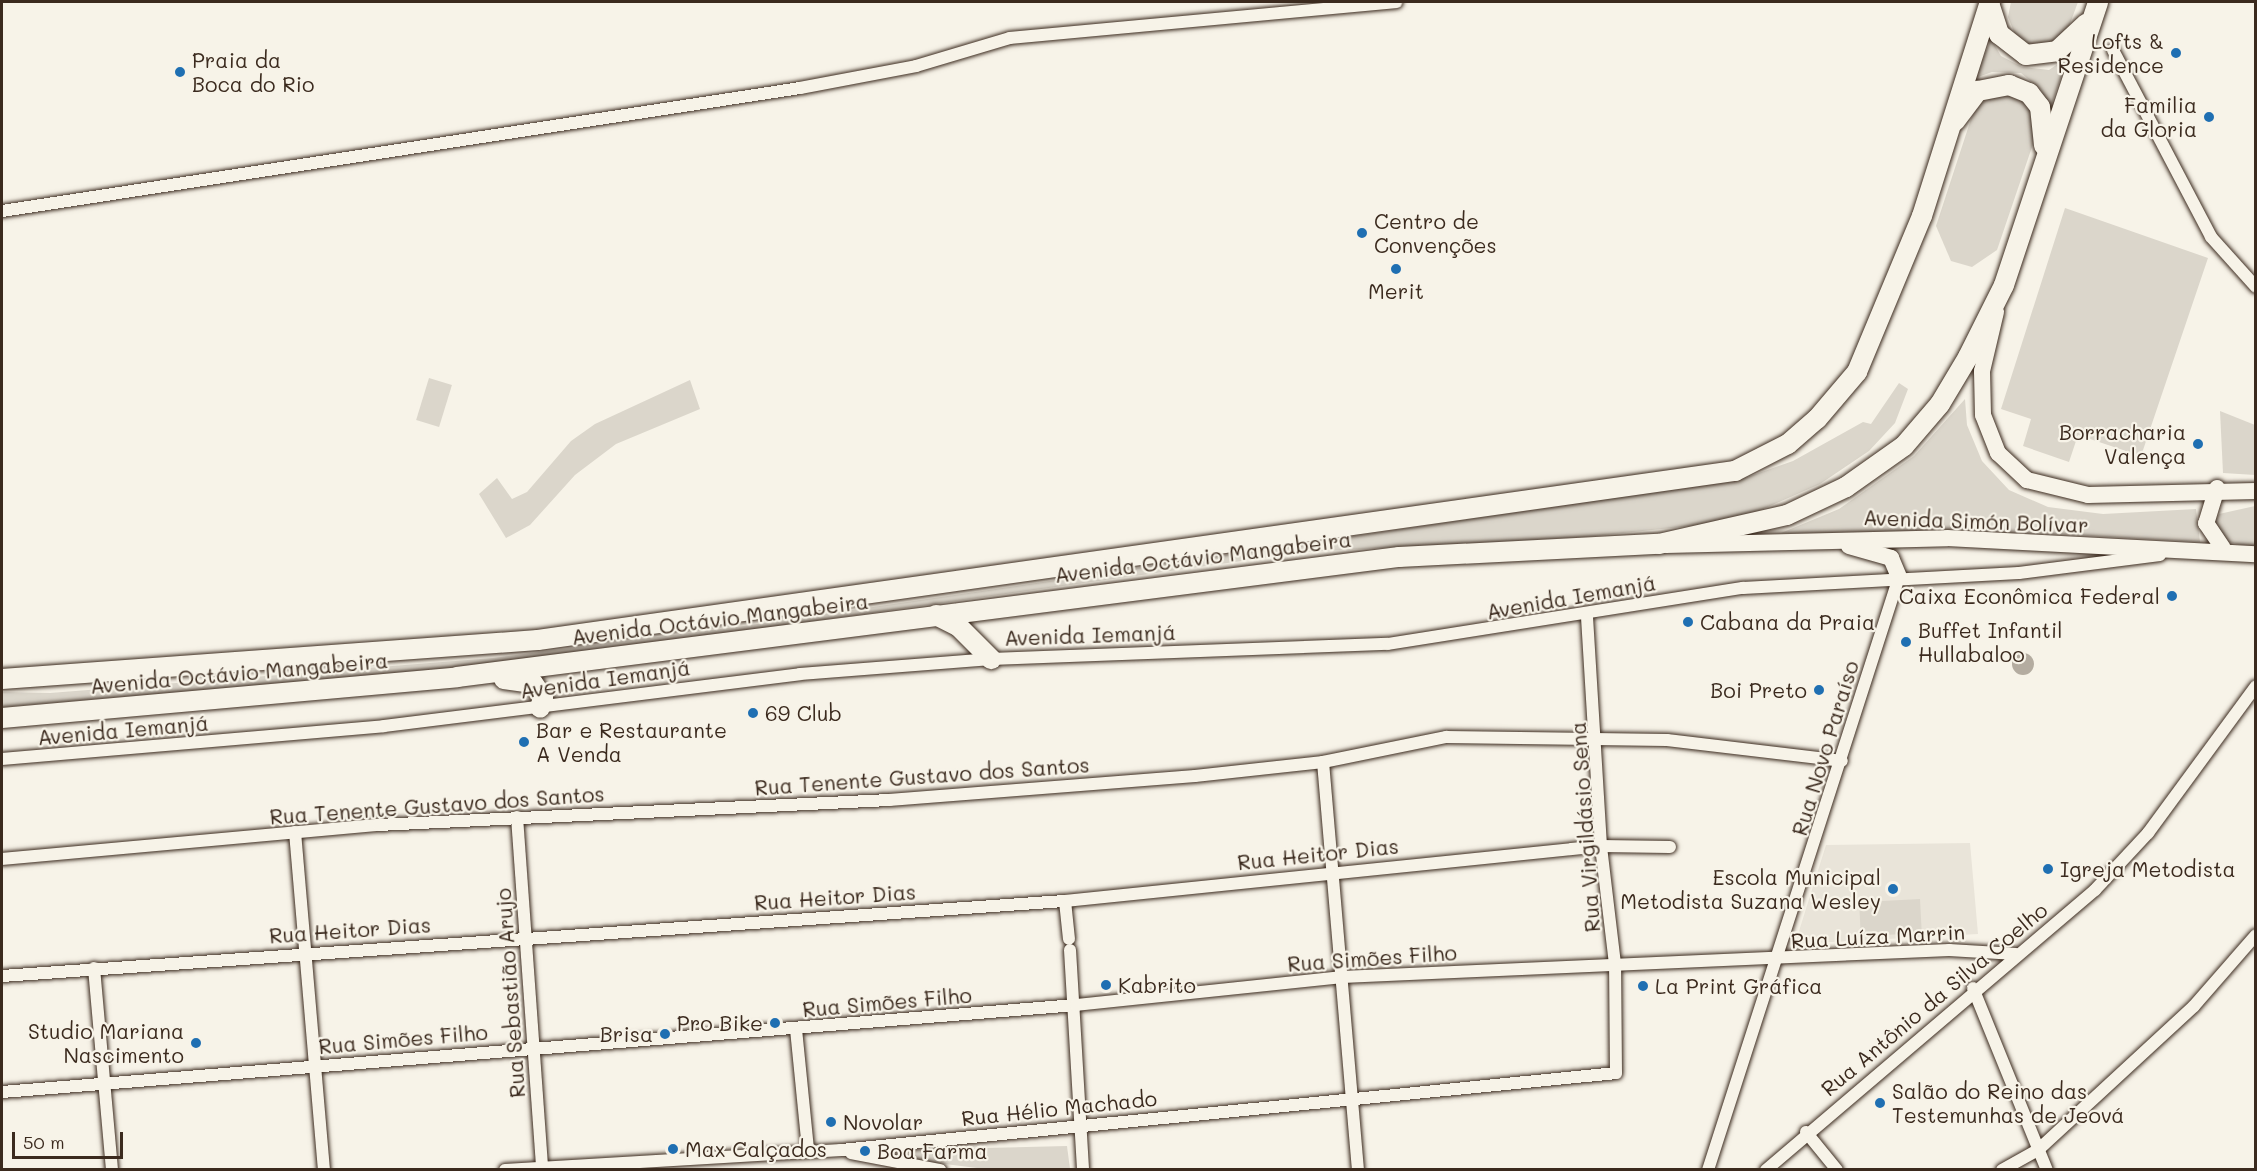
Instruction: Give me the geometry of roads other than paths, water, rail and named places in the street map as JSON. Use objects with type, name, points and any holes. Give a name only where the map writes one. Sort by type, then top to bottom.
[{"type":"main road","name":"Avenida Octávio Mangabeira","points":[[2,679],[55,679],[538,640],[1735,471],[1765,458],[1810,426],[1857,372],[1922,216],[1989,2]]},
{"type":"main road","points":[[1989,2],[1999,34],[2026,55],[2057,51],[2090,21]]},
{"type":"main road","name":"Avenida Octávio Mangabeira","points":[[2,718],[457,677],[1399,557],[1659,544],[1787,515],[1846,487],[1904,446],[1940,404],[2004,285],[2044,157],[2098,2]]},
{"type":"main road","points":[[1948,130],[1978,91],[2009,85],[2029,93],[2040,108],[2044,157]]},
{"type":"main road","points":[[936,615],[958,626],[991,659]]},
{"type":"main road","points":[[457,677],[522,679],[541,690],[540,708]]},
{"type":"street","points":[[2,211],[845,81],[1010,38],[1396,2]]},
{"type":"street","points":[[2113,50],[2211,237],[2256,286]]},
{"type":"street","name":"Avenida Simón Bolívar","points":[[2004,285],[1981,392],[1986,428],[2007,464],[2038,486],[2069,493],[2217,488],[2256,491]]},
{"type":"street","points":[[2217,488],[2206,523],[2223,548]]},
{"type":"street","name":"Avenida Simón Bolívar","points":[[1659,544],[1691,548],[1819,540],[1947,538],[2180,552],[2223,548],[2256,554]]},
{"type":"street","points":[[1819,540],[1884,554],[1895,563],[1899,577]]},
{"type":"street","name":"Avenida Iemanjá","points":[[2,759],[540,708],[748,680],[991,659],[1388,644],[1743,588],[1899,577],[2019,573],[2180,552]]},
{"type":"street","name":"Rua Novo Paraíso","points":[[1708,1170],[1842,761],[1899,577]]},
{"type":"street","name":"Rua Virgildásio Sena","points":[[1587,614],[1598,737],[1601,846],[1615,964],[1616,1073]]},
{"type":"street","points":[[2,671],[55,679]]},
{"type":"street","name":"Rua Antônio da Silva Coelho","points":[[1766,1170],[1806,1132],[1973,988],[2095,890],[2148,833],[2256,686]]},
{"type":"street","name":"Rua Tenente Gustavo dos Santos","points":[[2,859],[295,832],[517,817],[889,800],[1323,762],[1446,737],[1598,737],[1722,744],[1842,761]]},
{"type":"street","points":[[1323,762],[1330,872],[1353,1095],[1358,1170]]},
{"type":"street","name":"Rua Sebastião Arujo","points":[[517,817],[542,1167]]},
{"type":"street","points":[[295,832],[324,1170]]},
{"type":"street","name":"Rua Heitor Dias","points":[[2,976],[524,937],[1065,901],[1601,846],[1670,847]]},
{"type":"street","points":[[1065,901],[1076,1005],[1083,1170]]},
{"type":"street","points":[[2002,1170],[2038,1150],[2194,1006],[2256,935]]},
{"type":"street","name":"Rua Luíza Marrin","points":[[1777,960],[1949,950],[2016,954]]},
{"type":"street","name":"Rua Simões Filho","points":[[2,1092],[1076,1005],[1341,977],[1615,964],[1777,960]]},
{"type":"street","points":[[94,968],[112,1170]]},
{"type":"street","points":[[1973,988],[2047,1170]]},
{"type":"street","points":[[796,1029],[808,1150]]},
{"type":"street","name":"Rua Hélio Machado","points":[[505,1170],[808,1150],[841,1150],[1353,1095],[1616,1073]]},
{"type":"street","points":[[1806,1132],[1837,1170]]},
{"type":"street","points":[[841,1150],[940,1170]]},
{"type":"place","name":"Lofts & Residence","points":[[2176,53]]},
{"type":"place","name":"Praia da Boca do Rio","points":[[180,72]]},
{"type":"place","name":"Familia da Gloria","points":[[2209,117]]},
{"type":"place","name":"Centro de Convenções","points":[[1362,233]]},
{"type":"place","name":"Merit","points":[[1396,269]]},
{"type":"place","name":"Borracharia Valença","points":[[2198,444]]},
{"type":"place","name":"Caixa Econômica Federal","points":[[2172,596]]},
{"type":"place","name":"Cabana da Praia","points":[[1688,622]]},
{"type":"place","name":"Buffet Infantil Hullabaloo","points":[[1906,642]]},
{"type":"place","name":"Boi Preto","points":[[1819,690]]},
{"type":"place","name":"69 Club","points":[[753,713]]},
{"type":"place","name":"Bar e Restaurante A Venda","points":[[524,742]]},
{"type":"place","name":"Igreja Metodista","points":[[2048,869]]},
{"type":"place","name":"Escola Municipal Metodista Suzana Wesley","points":[[1893,889]]},
{"type":"place","name":"Kabrito","points":[[1106,985]]},
{"type":"place","name":"La Print Gráfica","points":[[1643,986]]},
{"type":"place","name":"Pro Bike","points":[[775,1023]]},
{"type":"place","name":"Brisa","points":[[665,1034]]},
{"type":"place","name":"Studio Mariana Nascimento","points":[[196,1043]]},
{"type":"place","name":"Salão do Reino das Testemunhas de Jeová","points":[[1880,1103]]},
{"type":"place","name":"Novolar","points":[[831,1122]]},
{"type":"place","name":"Max Calçados","points":[[673,1149]]},
{"type":"place","name":"Boa Farma","points":[[865,1151]]}]
